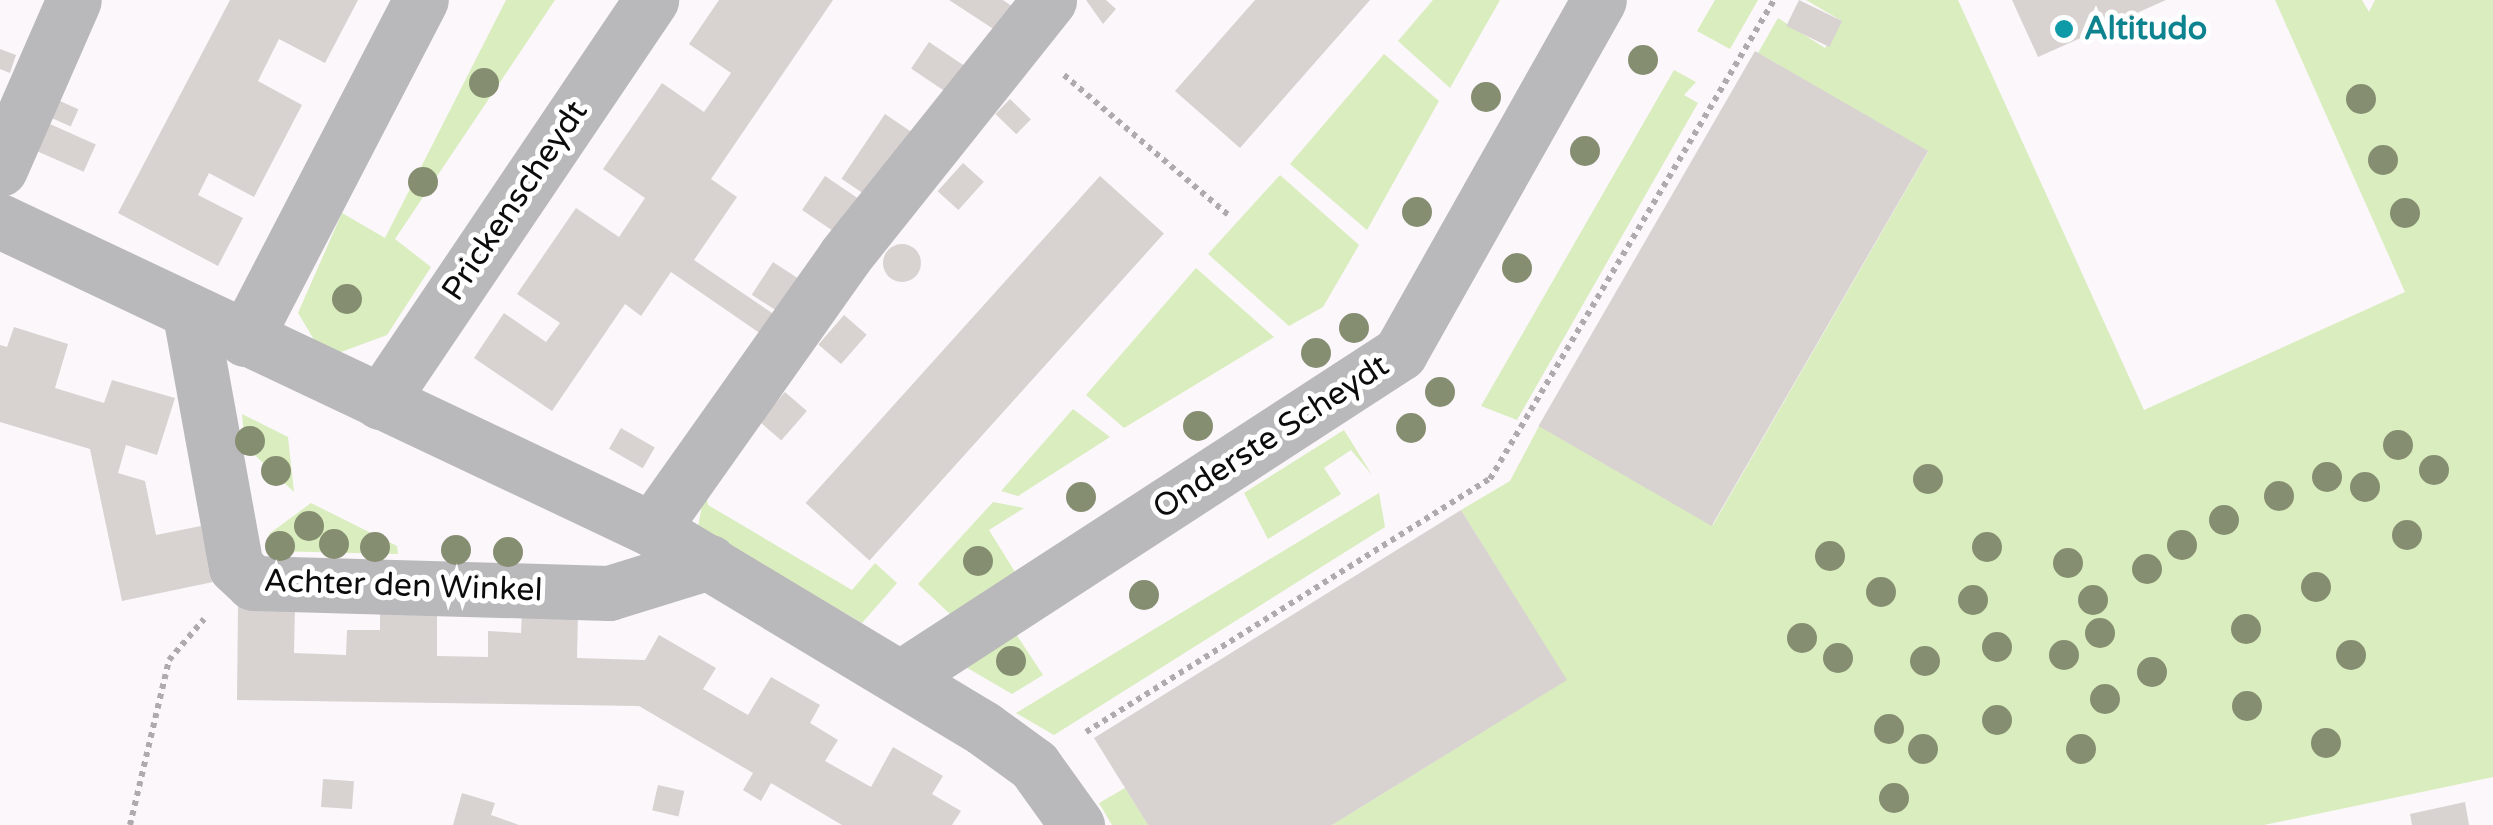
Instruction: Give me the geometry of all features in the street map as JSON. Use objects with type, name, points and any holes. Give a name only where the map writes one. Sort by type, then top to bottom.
[{"type":"street","points":[[0,169],[74,0]]},
{"type":"street","points":[[245,339],[421,0]]},
{"type":"street","name":"Prickenscheydt","points":[[380,402],[651,0]]},
{"type":"street","name":"Onderste Scheydt","points":[[903,676],[1400,353],[1600,0]]},
{"type":"street","points":[[652,529],[844,256],[1034,18]]},
{"type":"street","points":[[0,221],[652,529],[903,676],[1034,765],[1077,825]]},
{"type":"street","name":"Achter den Winkel","points":[[190,314],[236,567],[253,583],[609,594],[709,562]]},
{"type":"path","points":[[1084,733],[1490,480],[1774,0]]},
{"type":"path","points":[[1034,18],[1231,216]]},
{"type":"path","points":[[130,825],[169,660],[218,602]]},
{"type":"green space","points":[[506,0],[555,0],[395,239],[431,267],[387,335],[341,352],[316,343],[298,313],[342,213],[385,238]]},
{"type":"green space","points":[[1433,0],[1500,0],[1450,88],[1398,41]]},
{"type":"green space","points":[[1715,0],[1758,0],[1730,49],[1697,31]]},
{"type":"green space","points":[[1806,0],[1958,0],[2144,410],[2405,292],[2275,0],[2362,0],[2369,12],[2375,0],[2493,0],[2493,777],[2264,825],[1332,825],[1566,680],[1461,510],[1510,481],[1539,426],[1713,525],[1928,152],[1758,53],[1778,18],[1825,48],[1842,21]]},
{"type":"green space","points":[[1384,54],[1439,101],[1367,230],[1290,164]]},
{"type":"green space","points":[[1674,70],[1696,82],[1684,95],[1698,103],[1517,420],[1481,406]]},
{"type":"green space","points":[[1280,175],[1359,245],[1323,307],[1289,326],[1208,254]]},
{"type":"green space","points":[[1196,268],[1274,337],[1124,428],[1086,395]]},
{"type":"green space","points":[[1073,409],[1110,437],[1018,496],[1001,491]]},
{"type":"green space","points":[[242,414],[288,437],[294,492],[245,446]]},
{"type":"green space","points":[[1344,430],[1372,475],[1351,450],[1324,468],[1341,494],[1268,539],[1244,493]]},
{"type":"green space","points":[[705,489],[708,505],[852,590],[875,563],[897,583],[862,623],[698,527]]},
{"type":"green space","points":[[1379,493],[1385,527],[1054,735],[1016,713]]},
{"type":"green space","points":[[993,502],[1024,508],[989,530],[1015,572],[950,614],[918,584]]},
{"type":"green space","points":[[311,503],[397,546],[398,554],[270,551],[269,534]]},
{"type":"green space","points":[[1016,634],[1043,675],[1012,694],[964,666]]},
{"type":"green space","points":[[1125,788],[1148,825],[1112,825],[1099,803]]},
{"type":"building","points":[[230,0],[358,0],[325,63],[279,39],[258,81],[302,105],[254,197],[209,173],[198,195],[243,218],[218,266],[118,213]]},
{"type":"building","points":[[719,0],[833,0],[711,179],[737,197],[694,260],[775,315],[761,334],[671,272],[641,316],[625,304],[552,411],[474,358],[504,313],[546,342],[560,323],[517,294],[576,208],[619,237],[645,198],[603,169],[662,83],[704,112],[731,73],[689,44]]},
{"type":"building","points":[[949,0],[1003,0],[1013,7],[995,30]]},
{"type":"building","points":[[1086,0],[1106,0],[1116,9],[1103,24]]},
{"type":"building","points":[[1255,0],[1370,0],[1240,148],[1175,91]]},
{"type":"building","points":[[1799,0],[1842,21],[1829,47],[1786,26]]},
{"type":"building","name":"Altitudo","points":[[2012,0],[2166,0],[2038,57]]},
{"type":"building","points":[[929,42],[965,66],[947,93],[911,69]]},
{"type":"building","points":[[0,49],[16,55],[10,73],[0,69]]},
{"type":"building","points":[[1755,51],[1928,151],[1712,526],[1538,426]]},
{"type":"building","points":[[51,97],[78,109],[71,127],[43,114]]},
{"type":"building","points":[[1010,99],[1031,119],[1016,134],[995,114]]},
{"type":"building","points":[[885,114],[915,134],[871,199],[841,179]]},
{"type":"building","points":[[41,120],[96,144],[84,172],[29,147]]},
{"type":"building","points":[[963,163],[984,182],[958,210],[938,191]]},
{"type":"building","points":[[825,176],[859,199],[836,233],[802,210]]},
{"type":"building","points":[[1100,176],[1164,234],[869,561],[806,503]]},
{"type":"building","points":[[902,244],[915,250],[921,263],[915,276],[902,282],[889,276],[883,263],[889,250]]},
{"type":"building","points":[[773,262],[799,279],[778,312],[752,295]]},
{"type":"building","points":[[844,315],[867,335],[841,364],[818,344]]},
{"type":"building","points":[[14,327],[68,344],[55,388],[104,403],[112,380],[175,398],[157,455],[126,445],[118,473],[145,481],[156,535],[201,526],[213,582],[122,601],[90,449],[0,422],[0,345],[7,347]]},
{"type":"building","points":[[785,392],[807,411],[781,440],[759,421]]},
{"type":"building","points":[[621,428],[655,448],[643,468],[609,449]]},
{"type":"building","points":[[1461,510],[1567,680],[1332,825],[1148,825],[1094,738]]},
{"type":"building","points":[[238,606],[295,608],[294,653],[346,655],[347,630],[380,630],[380,609],[437,610],[437,656],[488,657],[488,631],[521,633],[522,611],[578,613],[577,658],[645,660],[659,635],[716,668],[703,689],[748,715],[771,677],[820,705],[810,723],[838,740],[825,761],[871,787],[893,747],[943,776],[932,794],[961,811],[952,825],[842,825],[771,783],[761,801],[743,790],[753,773],[639,706],[237,700]]},
{"type":"building","points":[[323,779],[354,781],[352,809],[321,807]]},
{"type":"building","points":[[658,785],[684,791],[678,816],[652,810]]},
{"type":"building","points":[[462,793],[495,803],[491,815],[519,825],[453,825]]},
{"type":"building","points":[[2465,802],[2469,825],[2412,825],[2410,814]]},
{"type":"place","name":"Altitudo","points":[[2064,29]]}]
